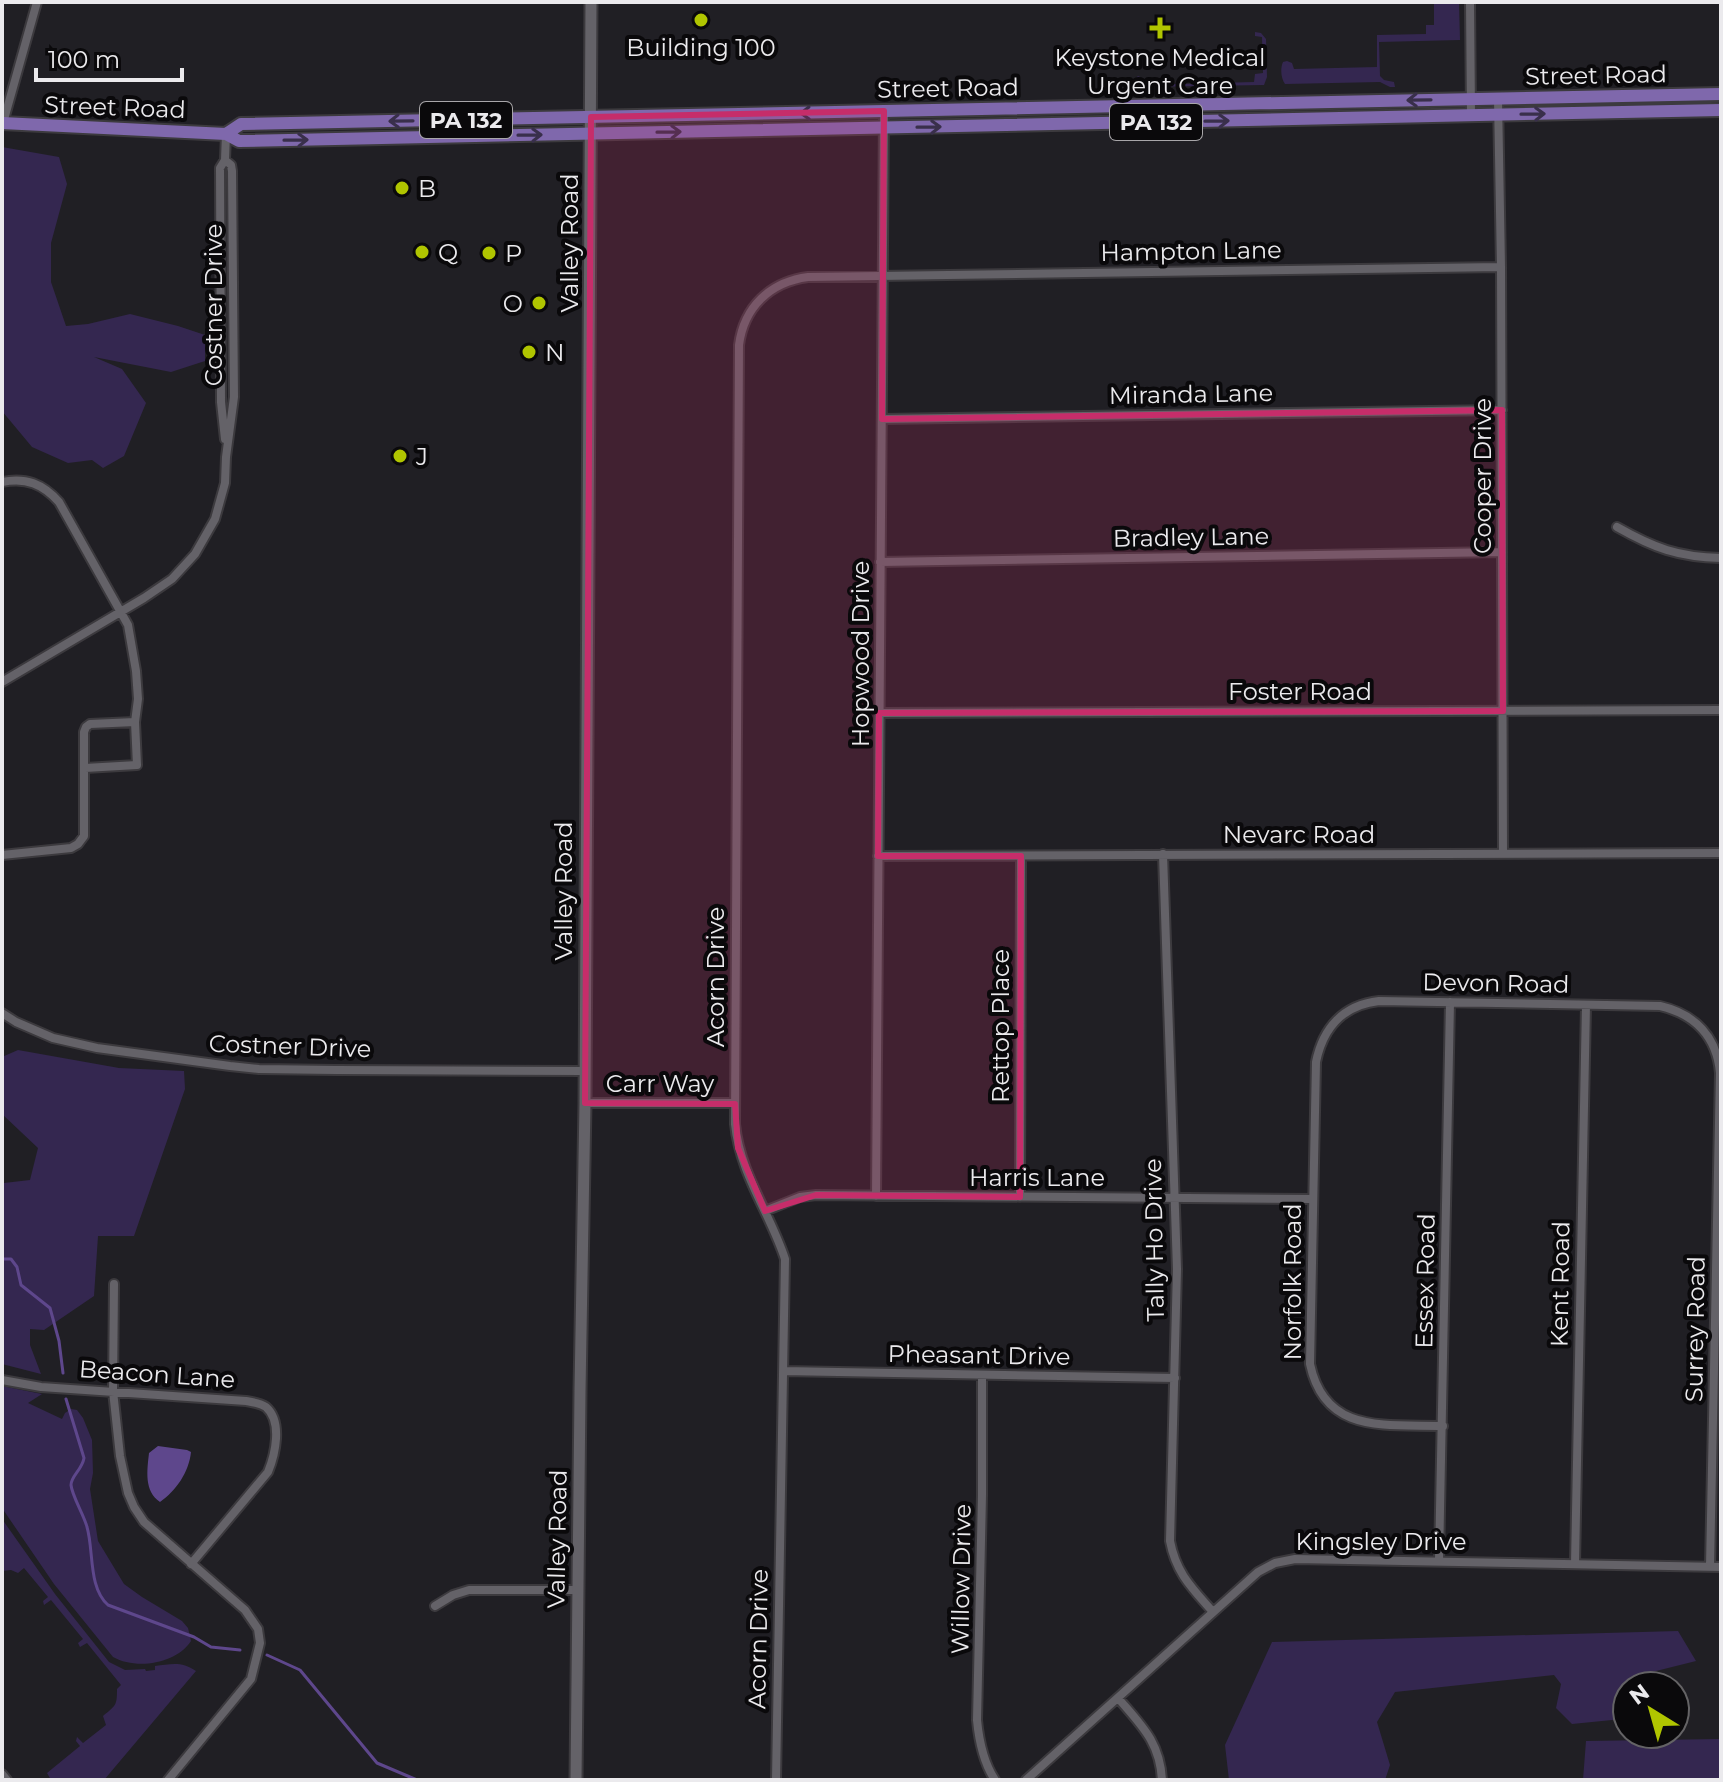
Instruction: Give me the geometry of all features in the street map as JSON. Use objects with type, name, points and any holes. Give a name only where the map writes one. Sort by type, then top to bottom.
[{"type":"main road","name":"Street Road","points":[[226,134],[241,124],[1721,94]]},
{"type":"main road","name":"Street Road","points":[[3,123],[226,134],[239,141],[1721,110]]},
{"type":"street","points":[[3,123],[37,2]]},
{"type":"street","name":"Valley Road","points":[[576,1780],[585,1103],[591,2]]},
{"type":"street","points":[[1470,2],[1471,115]]},
{"type":"street","name":"Cooper Drive","points":[[1498,99],[1503,854]]},
{"type":"street","name":"Hopwood Drive","points":[[876,1196],[884,111]]},
{"type":"street","name":"Costner Drive","points":[[2,682],[172,579],[195,554],[215,519],[225,483],[234,397],[232,171],[225,160],[226,134]]},
{"type":"street","name":"Hampton Lane","points":[[883,276],[1501,267]]},
{"type":"street","name":"Acorn Drive","points":[[776,1780],[785,1259],[749,1178],[738,1148],[735,1124],[740,335],[755,303],[787,281],[808,277],[883,276]]},
{"type":"street","name":"Miranda Lane","points":[[882,419],[1502,410]]},
{"type":"street","points":[[2,482],[27,480],[59,502],[121,611],[132,638],[138,699],[135,722],[137,765],[85,768]]},
{"type":"street","points":[[1617,527],[1646,544],[1668,552],[1721,558]]},
{"type":"street","name":"Bradley Lane","points":[[880,562],[1502,552]]},
{"type":"street","name":"Foster Road","points":[[879,713],[1721,710]]},
{"type":"street","points":[[2,855],[71,848],[78,844],[84,836],[86,727],[90,724],[135,722]]},
{"type":"street","name":"Nevarc Road","points":[[878,856],[1721,853]]},
{"type":"street","name":"Tally Ho Drive","points":[[1163,854],[1177,1269],[1170,1541],[1182,1575],[1213,1612]]},
{"type":"street","name":"Rettop Place","points":[[1020,1197],[1021,856]]},
{"type":"street","name":"Devon Road","points":[[1314,1131],[1319,1048],[1330,1026],[1340,1016],[1371,1002],[1660,1006],[1686,1015],[1704,1029],[1716,1051],[1720,1092]]},
{"type":"street","name":"Essex Road","points":[[1439,1561],[1450,1002]]},
{"type":"street","name":"Kent Road","points":[[1575,1564],[1586,1005]]},
{"type":"street","name":"Costner Drive","points":[[2,1013],[53,1038],[97,1048],[259,1069],[585,1071]]},
{"type":"street","name":"Surrey Road","points":[[1710,1567],[1720,1092]]},
{"type":"street","name":"Carr Way","points":[[585,1103],[735,1103]]},
{"type":"street","name":"Norfolk Road","points":[[1314,1131],[1310,1364],[1313,1378],[1330,1405],[1354,1420],[1367,1424],[1443,1426]]},
{"type":"street","name":"Harris Lane","points":[[765,1211],[800,1197],[816,1195],[1313,1199]]},
{"type":"street","points":[[114,1284],[113,1391],[123,1477],[134,1507],[144,1522],[245,1610],[258,1629],[260,1643],[251,1679],[168,1780]]},
{"type":"street","name":"Pheasant Drive","points":[[783,1371],[1175,1378]]},
{"type":"street","name":"Willow Drive","points":[[982,1375],[977,1720],[985,1763],[995,1780]]},
{"type":"street","name":"Beacon Lane","points":[[2,1380],[41,1387],[246,1401],[266,1407],[276,1432],[268,1472],[191,1564]]},
{"type":"street","name":"Kingsley Drive","points":[[1026,1780],[1258,1572],[1275,1563],[1295,1559],[1721,1567]]},
{"type":"street","points":[[435,1606],[469,1590],[578,1590]]},
{"type":"street","points":[[1118,1698],[1153,1742],[1160,1761],[1162,1780]]},
{"type":"street","points":[[2,1774],[7,1780]]},
{"type":"highlighted area","points":[[884,111],[882,419],[1502,410],[1503,711],[879,713],[878,856],[1021,856],[1020,1197],[816,1195],[765,1211],[738,1148],[735,1104],[585,1103],[591,117]]},
{"type":"shaded area","points":[[1434,2],[1459,2],[1460,40],[1379,42],[1380,76],[1394,82],[1395,87],[1380,82],[1285,84],[1281,68],[1287,61],[1292,63],[1294,69],[1377,67],[1377,35],[1426,34],[1426,25],[1434,25]]},
{"type":"shaded area","points":[[1255,32],[1266,39],[1267,77],[1264,85],[1140,87],[1136,78],[1140,77],[1141,85],[1254,82],[1255,74],[1263,73],[1262,37],[1255,36]]},
{"type":"shaded area","points":[[2,147],[59,157],[67,184],[51,243],[51,282],[66,326],[130,314],[205,335],[205,361],[171,372],[94,357],[122,369],[146,403],[124,456],[103,468],[92,460],[68,463],[32,447],[2,411]]},
{"type":"shaded area","points":[[18,1050],[119,1068],[184,1071],[185,1089],[134,1236],[98,1236],[94,1296],[44,1330],[30,1329],[30,1345],[41,1374],[2,1364],[2,1181],[30,1180],[38,1148],[2,1114],[2,1057]]},
{"type":"shaded area","points":[[2,1386],[42,1394],[28,1403],[62,1419],[71,1409],[77,1410],[83,1418],[92,1440],[90,1489],[98,1541],[124,1584],[188,1628],[191,1641],[176,1655],[144,1664],[113,1657],[54,1584],[2,1508]]},
{"type":"shaded area","points":[[158,1446],[191,1452],[181,1480],[160,1502],[151,1492],[147,1474],[149,1453]]},
{"type":"shaded area","points":[[2,1519],[55,1594],[109,1662],[125,1670],[155,1670],[155,1666],[176,1664],[196,1671],[104,1780],[51,1780],[47,1773],[80,1746],[77,1737],[83,1743],[106,1725],[103,1716],[115,1705],[117,1689],[121,1685],[87,1643],[80,1647],[78,1643],[83,1639],[51,1600],[44,1605],[43,1601],[48,1597],[24,1568],[18,1573],[2,1571]]},
{"type":"shaded area","points":[[1678,1631],[1696,1661],[1660,1670],[1611,1670],[1611,1720],[1572,1724],[1556,1708],[1561,1684],[1554,1675],[1395,1692],[1377,1722],[1390,1765],[1385,1780],[1229,1780],[1225,1745],[1272,1642]]},
{"type":"shaded area","points":[[1691,1739],[1721,1739],[1721,1780],[1583,1780],[1586,1741],[1611,1741],[1611,1750],[1691,1750]]},
{"type":"waterway","points":[[2,1259],[11,1259],[17,1267],[21,1285],[50,1308],[63,1373]]},
{"type":"waterway","points":[[66,1399],[84,1458],[71,1485],[87,1527],[94,1579],[102,1597],[108,1605],[194,1637],[211,1647],[240,1650]]},
{"type":"waterway","points":[[267,1655],[300,1670],[377,1763],[417,1780]]},
{"type":"place","name":"Building 100","points":[[701,20]]},
{"type":"place","name":"Keystone Medical Urgent Care","points":[[1160,28]]},
{"type":"place","name":"B","points":[[402,188]]},
{"type":"place","name":"Q","points":[[422,252]]},
{"type":"place","name":"P","points":[[489,253]]},
{"type":"place","name":"O","points":[[539,303]]},
{"type":"place","name":"N","points":[[529,352]]},
{"type":"place","name":"J","points":[[400,456]]}]
